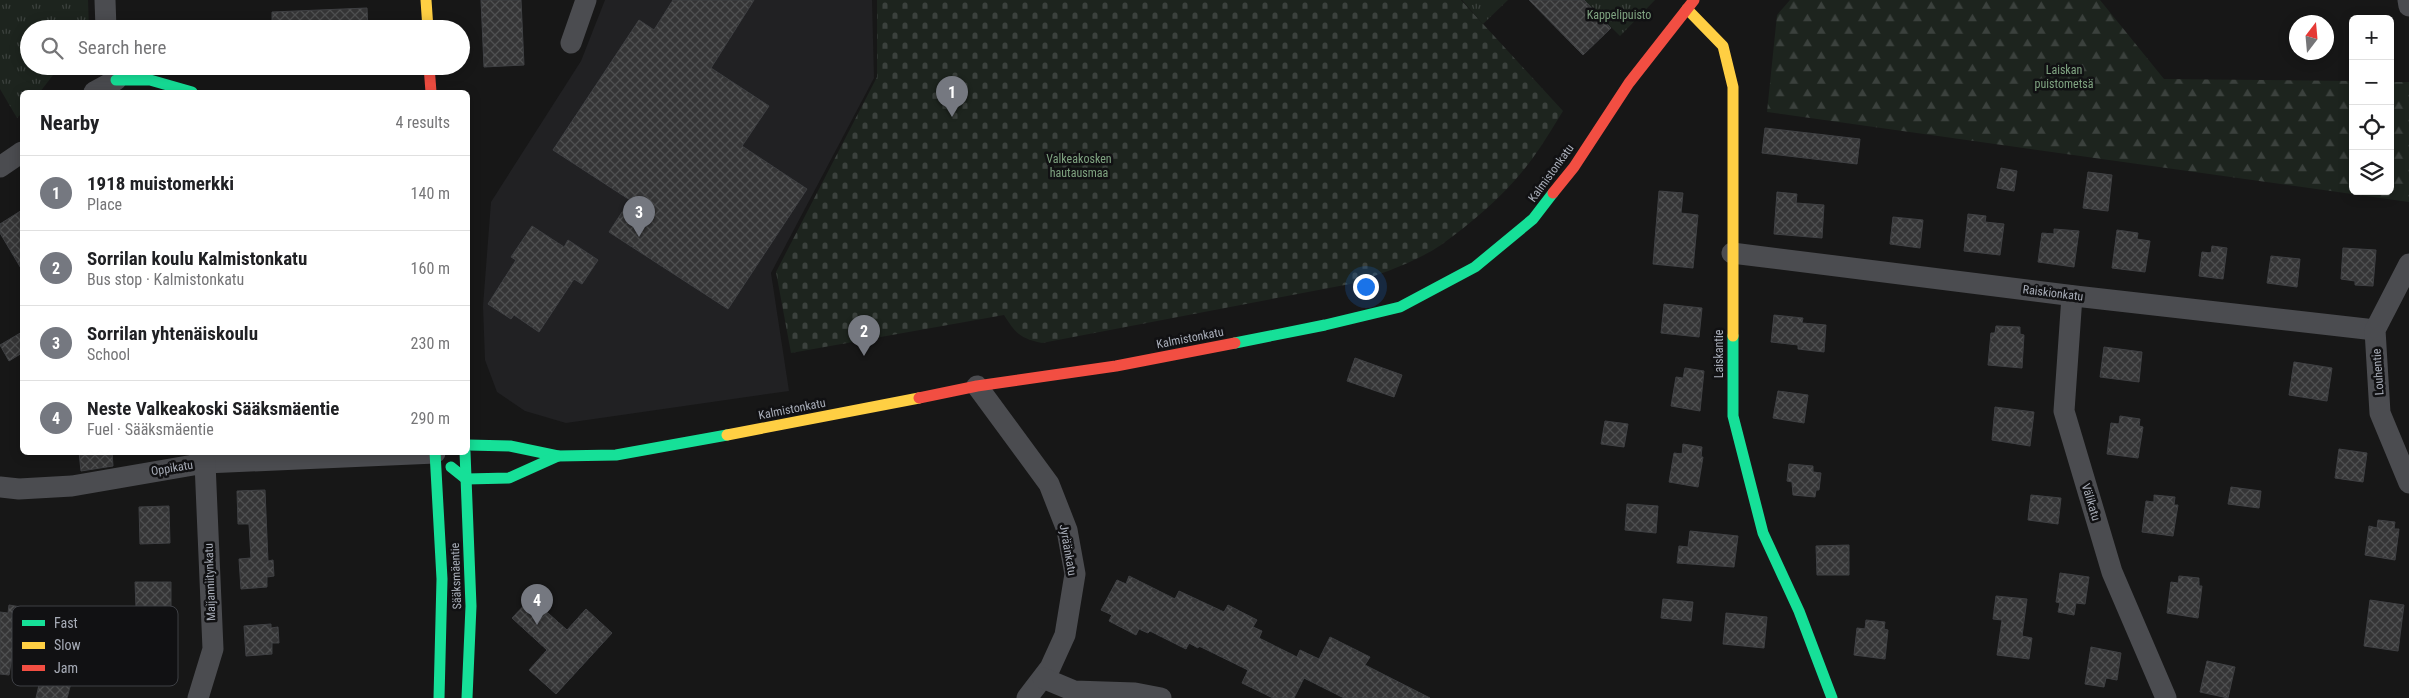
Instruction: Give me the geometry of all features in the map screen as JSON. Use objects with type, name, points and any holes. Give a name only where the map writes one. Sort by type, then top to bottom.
[{"type":"street","points":[[105,0],[106,20]]},
{"type":"street","points":[[426,0],[427,20]]},
{"type":"street","points":[[571,43],[586,0]]},
{"type":"street","points":[[2408,0],[2409,6]]},
{"type":"street","name":"Laiskantie","points":[[1690,4],[1722,46],[1733,86],[1733,416],[1763,533],[1799,611],[1832,698]]},
{"type":"street","name":"Kalmistonkatu","points":[[470,445],[510,446],[558,456],[616,455],[662,448],[977,386],[1116,366],[1325,325],[1400,307],[1475,266],[1533,219],[1574,167],[1629,83],[1690,4]]},
{"type":"street","points":[[96,90],[113,75]]},
{"type":"street","points":[[125,75],[185,90]]},
{"type":"street","points":[[429,75],[430,90]]},
{"type":"street","points":[[0,167],[20,153]]},
{"type":"street","name":"Raiskionkatu","points":[[1732,253],[2072,296],[2375,330]]},
{"type":"street","name":"Louhentie","points":[[2409,264],[2375,330],[2380,413],[2409,482]]},
{"type":"street","name":"Välikatu","points":[[2072,296],[2064,410],[2112,572],[2166,698]]},
{"type":"street","name":"Jyräänkatu","points":[[977,386],[1049,484],[1067,530],[1075,574],[1065,636],[1050,668],[1027,698]]},
{"type":"street","name":"Oppikatu","points":[[0,487],[18,490],[72,486],[202,458],[342,455]]},
{"type":"street","name":"Sääksmäentie","points":[[436,455],[442,579],[439,698]]},
{"type":"street","points":[[438,455],[466,479]]},
{"type":"street","name":"Sääksmäentie","points":[[464,455],[471,587],[470,675],[467,698]]},
{"type":"street","name":"Kalmistonkatu","points":[[466,479],[509,478],[558,456]]},
{"type":"street","name":"Maijanniitynkatu","points":[[198,698],[213,649],[202,458]]},
{"type":"street","points":[[1043,678],[1074,691],[1135,693],[1162,698]]},
{"type":"shaded area","points":[[605,0],[872,0],[874,78],[771,273],[789,391],[566,423],[525,411],[497,392],[485,360],[483,306],[491,202],[581,61]]},
{"type":"green space","points":[[0,0],[88,0],[89,20],[20,20],[20,75],[53,75],[42,90],[20,90],[20,115],[17,118],[0,89]]},
{"type":"green space","name":"Valkeakosken hautausmaa","points":[[877,0],[1461,0],[1563,111],[1523,171],[1490,205],[1466,226],[1441,245],[1420,257],[1350,284],[1042,343],[1023,337],[1012,327],[1004,315],[791,353],[776,272],[877,77]]},
{"type":"green space","points":[[1462,0],[1508,0],[1483,24]]},
{"type":"green space","name":"Kappelipuisto","points":[[1584,0],[1655,0],[1620,36]]},
{"type":"green space","name":"Laiskan puistometsä","points":[[1790,0],[2100,0],[2164,79],[2349,81],[2349,194],[1767,112],[1777,15]]},
{"type":"green space","name":"Laiskan puistometsä","points":[[2394,82],[2409,82],[2409,202],[2359,195],[2394,195]]},
{"type":"building","points":[[481,0],[521,0],[524,65],[484,67]]},
{"type":"building","points":[[673,0],[754,0],[711,68],[769,106],[742,146],[807,189],[728,309],[609,232],[630,200],[553,150],[639,20],[654,30]]},
{"type":"building","points":[[1529,0],[1584,0],[1611,28],[1583,55]]},
{"type":"building","points":[[367,8],[368,20],[272,20],[272,12]]},
{"type":"building","points":[[1765,128],[1860,139],[1857,164],[1762,153]]},
{"type":"building","points":[[2001,168],[2017,171],[2014,191],[1997,188]]},
{"type":"building","points":[[2088,172],[2112,175],[2108,211],[2083,208]]},
{"type":"building","points":[[1659,191],[1683,193],[1681,213],[1698,215],[1693,268],[1653,264]]},
{"type":"building","points":[[1777,192],[1797,194],[1796,203],[1824,205],[1822,238],[1774,234]]},
{"type":"building","points":[[20,211],[20,267],[0,233],[0,224]]},
{"type":"building","points":[[1968,214],[1986,216],[1985,222],[2004,224],[2000,255],[1964,251]]},
{"type":"building","points":[[1893,217],[1923,220],[1920,248],[1890,244]]},
{"type":"building","points":[[532,226],[564,247],[568,240],[598,260],[582,284],[574,279],[539,332],[514,315],[511,319],[488,304],[516,260],[511,257]]},
{"type":"building","points":[[2054,229],[2079,231],[2074,267],[2038,262],[2042,233],[2054,234]]},
{"type":"building","points":[[2117,230],[2138,233],[2137,239],[2150,241],[2145,272],[2112,268]]},
{"type":"building","points":[[2212,246],[2227,248],[2223,279],[2199,276],[2202,252],[2211,253]]},
{"type":"building","points":[[2343,248],[2376,250],[2373,286],[2355,285],[2355,281],[2341,279]]},
{"type":"building","points":[[2271,256],[2300,259],[2297,287],[2267,283]]},
{"type":"building","points":[[1664,304],[1702,308],[1699,337],[1661,333]]},
{"type":"building","points":[[1774,315],[1803,318],[1802,323],[1826,325],[1824,352],[1798,349],[1798,345],[1771,342]]},
{"type":"building","points":[[1996,326],[2020,327],[2020,334],[2024,335],[2022,368],[1988,365],[1991,333],[1995,333]]},
{"type":"building","points":[[20,333],[20,354],[9,361],[0,345]]},
{"type":"building","points":[[2104,347],[2142,352],[2139,382],[2100,377]]},
{"type":"building","points":[[1355,358],[1402,375],[1394,397],[1347,381]]},
{"type":"building","points":[[2294,362],[2332,368],[2327,401],[2289,395]]},
{"type":"building","points":[[1685,368],[1704,371],[1700,411],[1671,406],[1676,377],[1683,378]]},
{"type":"building","points":[[1778,391],[1808,395],[1804,423],[1773,418]]},
{"type":"building","points":[[1995,407],[2034,412],[2030,446],[1992,440]]},
{"type":"building","points":[[2120,416],[2140,419],[2139,426],[2143,427],[2138,458],[2107,454],[2111,423],[2119,424]]},
{"type":"building","points":[[1605,421],[1628,424],[1624,447],[1601,444]]},
{"type":"building","points":[[1683,444],[1702,447],[1701,457],[1703,457],[1698,487],[1669,482],[1674,453],[1682,454]]},
{"type":"building","points":[[2339,449],[2367,453],[2363,482],[2335,478]]},
{"type":"building","points":[[79,455],[112,455],[113,466],[81,471]]},
{"type":"building","points":[[1789,464],[1813,466],[1813,472],[1821,473],[1819,490],[1816,490],[1815,497],[1793,495],[1792,482],[1787,481]]},
{"type":"building","points":[[2231,487],[2261,491],[2259,508],[2228,504]]},
{"type":"building","points":[[265,490],[268,561],[273,560],[274,576],[267,577],[267,587],[241,589],[239,559],[251,558],[249,524],[238,524],[237,491]]},
{"type":"building","points":[[2031,495],[2061,498],[2058,524],[2028,520]]},
{"type":"building","points":[[2154,495],[2175,497],[2174,505],[2178,505],[2173,536],[2142,532],[2146,501],[2154,502]]},
{"type":"building","points":[[1627,504],[1658,506],[1656,533],[1625,530]]},
{"type":"building","points":[[169,506],[170,543],[140,544],[139,507]]},
{"type":"building","points":[[2378,520],[2395,522],[2394,529],[2399,529],[2395,560],[2365,555],[2369,526],[2377,528]]},
{"type":"building","points":[[1690,531],[1738,536],[1734,567],[1677,563],[1679,546],[1688,547]]},
{"type":"building","points":[[1849,545],[1849,575],[1817,575],[1816,546]]},
{"type":"building","points":[[2060,573],[2089,577],[2085,604],[2076,603],[2074,615],[2058,612],[2060,603],[2056,602]]},
{"type":"building","points":[[1129,576],[1175,599],[1179,591],[1224,612],[1228,605],[1257,620],[1253,627],[1262,631],[1259,638],[1297,657],[1300,650],[1319,659],[1330,637],[1370,657],[1365,665],[1430,698],[1344,698],[1304,678],[1294,698],[1273,698],[1242,683],[1248,670],[1199,646],[1198,648],[1189,643],[1186,649],[1150,631],[1148,633],[1139,629],[1136,635],[1109,621],[1112,615],[1101,610],[1117,580],[1126,584]]},
{"type":"building","points":[[2179,576],[2199,578],[2199,586],[2202,586],[2198,618],[2167,613],[2171,582],[2178,583]]},
{"type":"building","points":[[135,582],[171,582],[171,606],[136,606]]},
{"type":"building","points":[[1996,596],[2027,599],[2022,636],[2032,638],[2029,659],[1997,655],[2002,620],[1993,619]]},
{"type":"building","points":[[531,598],[567,630],[586,609],[612,633],[556,694],[529,670],[547,650],[512,618]]},
{"type":"building","points":[[1663,599],[1693,602],[1691,621],[1661,618]]},
{"type":"building","points":[[2370,600],[2404,605],[2398,651],[2364,646]]},
{"type":"building","points":[[9,605],[15,606],[12,606],[12,656],[9,675],[0,674],[0,612],[8,613]]},
{"type":"building","points":[[1726,613],[1767,617],[1764,648],[1723,644]]},
{"type":"building","points":[[1866,620],[1885,622],[1884,629],[1888,630],[1885,659],[1854,655],[1857,628],[1865,629]]},
{"type":"building","points":[[271,624],[271,628],[278,627],[279,643],[272,643],[272,654],[246,656],[244,626]]},
{"type":"building","points":[[2091,647],[2121,653],[2117,680],[2106,678],[2104,687],[2085,684]]},
{"type":"building","points":[[2207,661],[2235,667],[2228,698],[2200,692]]},
{"type":"building","points":[[39,686],[70,686],[67,698],[36,698]]},
{"type":"traffic: fast","points":[[116,80],[150,80],[185,90]]},
{"type":"traffic: fast","points":[[1235,343],[1325,325],[1400,307],[1475,267],[1533,219],[1553,193]]},
{"type":"traffic: fast","points":[[1733,336],[1733,416],[1763,533],[1799,611],[1832,698]]},
{"type":"traffic: fast","points":[[470,445],[510,446],[558,456],[616,455],[727,435]]},
{"type":"traffic: fast","points":[[435,455],[442,579],[439,698]]},
{"type":"traffic: fast","points":[[465,455],[471,606],[467,698]]},
{"type":"traffic: fast","points":[[451,467],[466,479],[509,478],[558,456]]},
{"type":"traffic: slow","points":[[426,0],[427,20]]},
{"type":"traffic: slow","points":[[1687,9],[1723,46],[1733,87],[1733,336]]},
{"type":"traffic: slow","points":[[727,435],[919,398]]},
{"type":"traffic: jam","points":[[1553,193],[1574,167],[1629,83],[1694,0]]},
{"type":"traffic: jam","points":[[430,75],[431,90]]},
{"type":"traffic: jam","points":[[919,398],[977,386],[1116,366],[1235,343]]},
{"type":"place","name":"1918 muistomerkki","points":[[952,117]]},
{"type":"place","name":"Sorrilan yhtenäiskoulu","points":[[639,237]]},
{"type":"place","name":"Sorrilan koulu Kalmistonkatu","points":[[864,356]]},
{"type":"place","name":"Neste Valkeakoski Sääksmäentie","points":[[537,625]]}]
